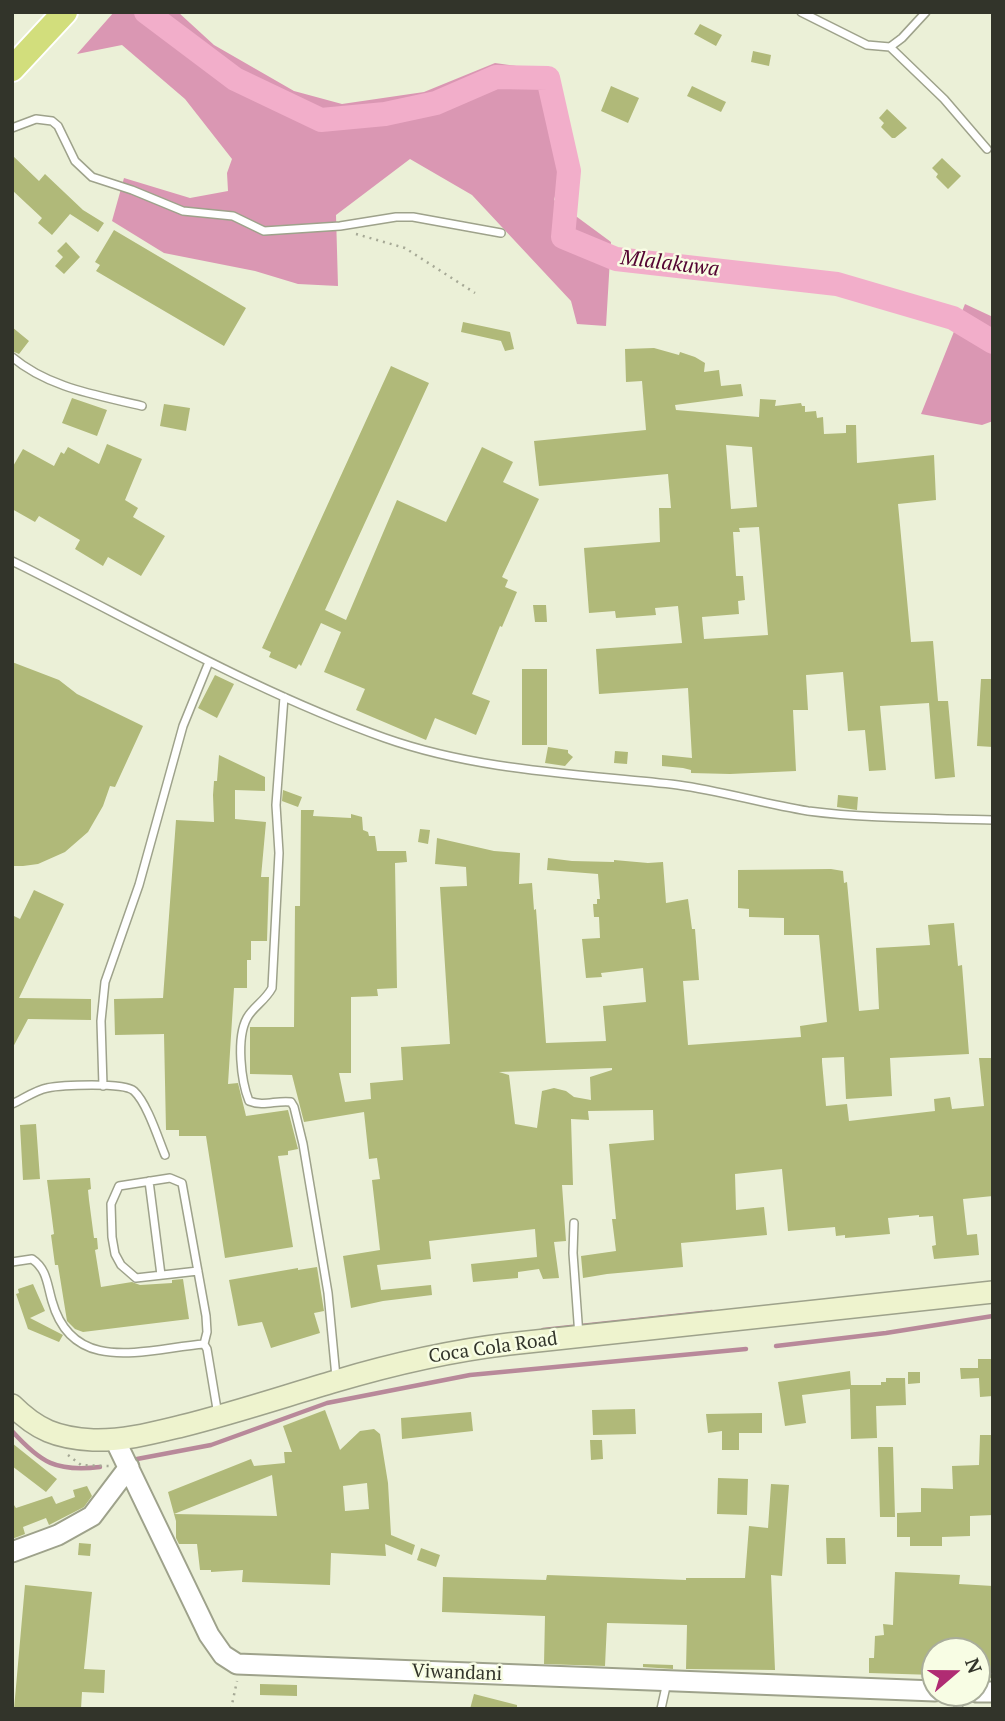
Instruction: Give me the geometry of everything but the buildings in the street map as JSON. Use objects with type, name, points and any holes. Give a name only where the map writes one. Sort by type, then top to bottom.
[{"type":"highway","points":[[12,69],[65,12]]},
{"type":"main road","name":"Coca Cola Road","points":[[12,1405],[35,1425],[57,1435],[78,1439],[115,1440],[219,1417],[435,1355],[579,1336],[993,1292]]},
{"type":"street","points":[[115,1440],[209,1635],[223,1655],[237,1664]]},
{"type":"street","points":[[12,1552],[58,1535],[92,1516],[129,1467]]},
{"type":"street","name":"Viwandani","points":[[237,1664],[921,1690]]},
{"type":"lane","points":[[801,12],[867,44],[890,47],[944,99],[987,149]]},
{"type":"lane","points":[[890,47],[926,12]]},
{"type":"lane","points":[[12,128],[36,119],[52,121],[58,125],[75,161],[93,177],[183,211],[233,216],[271,232],[413,217],[501,233]]},
{"type":"lane","points":[[12,357],[57,384],[142,406]]},
{"type":"lane","points":[[12,561],[209,663],[284,697],[388,739],[441,754],[504,765],[682,786],[848,816],[993,820]]},
{"type":"lane","points":[[103,1086],[101,1021],[106,982],[139,885],[183,726],[209,663]]},
{"type":"lane","points":[[284,697],[276,805],[279,853],[273,977],[266,999],[248,1015],[240,1039],[244,1090],[249,1101],[264,1105],[285,1101],[291,1102],[294,1107],[303,1144],[328,1293],[337,1381]]},
{"type":"lane","points":[[12,1104],[46,1088],[122,1086],[133,1089],[165,1155]]},
{"type":"lane","points":[[198,1271],[136,1278],[121,1265],[115,1254],[112,1237],[111,1204],[119,1186],[170,1178],[182,1183],[198,1271],[207,1332],[204,1344],[219,1417]]},
{"type":"lane","points":[[149,1181],[161,1275]]},
{"type":"lane","points":[[574,1223],[573,1253],[579,1336]]},
{"type":"lane","points":[[13,1259],[32,1259],[42,1265],[62,1328],[81,1345],[113,1354],[204,1344]]},
{"type":"lane","points":[[662,1709],[667,1681]]},
{"type":"path","points":[[340,226],[366,238],[405,248],[475,293]]},
{"type":"path","points":[[231,1709],[237,1684],[237,1664]]},
{"type":"shaded area","points":[[114,12],[178,12],[214,45],[294,91],[342,104],[424,92],[495,63],[552,71],[571,140],[554,200],[611,242],[606,326],[577,324],[571,301],[472,195],[410,159],[336,215],[338,286],[298,284],[255,271],[164,253],[112,221],[124,178],[190,198],[228,191],[227,173],[232,159],[185,99],[122,45],[77,54]]},
{"type":"shaded area","points":[[965,304],[993,317],[993,421],[982,425],[921,414]]},
{"type":"waterway","name":"Mlalakuwa","points":[[146,12],[235,79],[321,120],[385,114],[436,103],[496,77],[548,78],[569,171],[563,237],[616,259],[837,284],[953,318],[993,342]]},
{"type":"waterway","points":[[543,1330],[712,1312]]},
{"type":"waterway","points":[[776,1346],[886,1333],[993,1316]]},
{"type":"waterway","points":[[137,1459],[211,1445],[327,1403],[470,1375],[746,1349]]},
{"type":"waterway","points":[[12,1431],[32,1451],[50,1463],[72,1468],[100,1467]]}]
